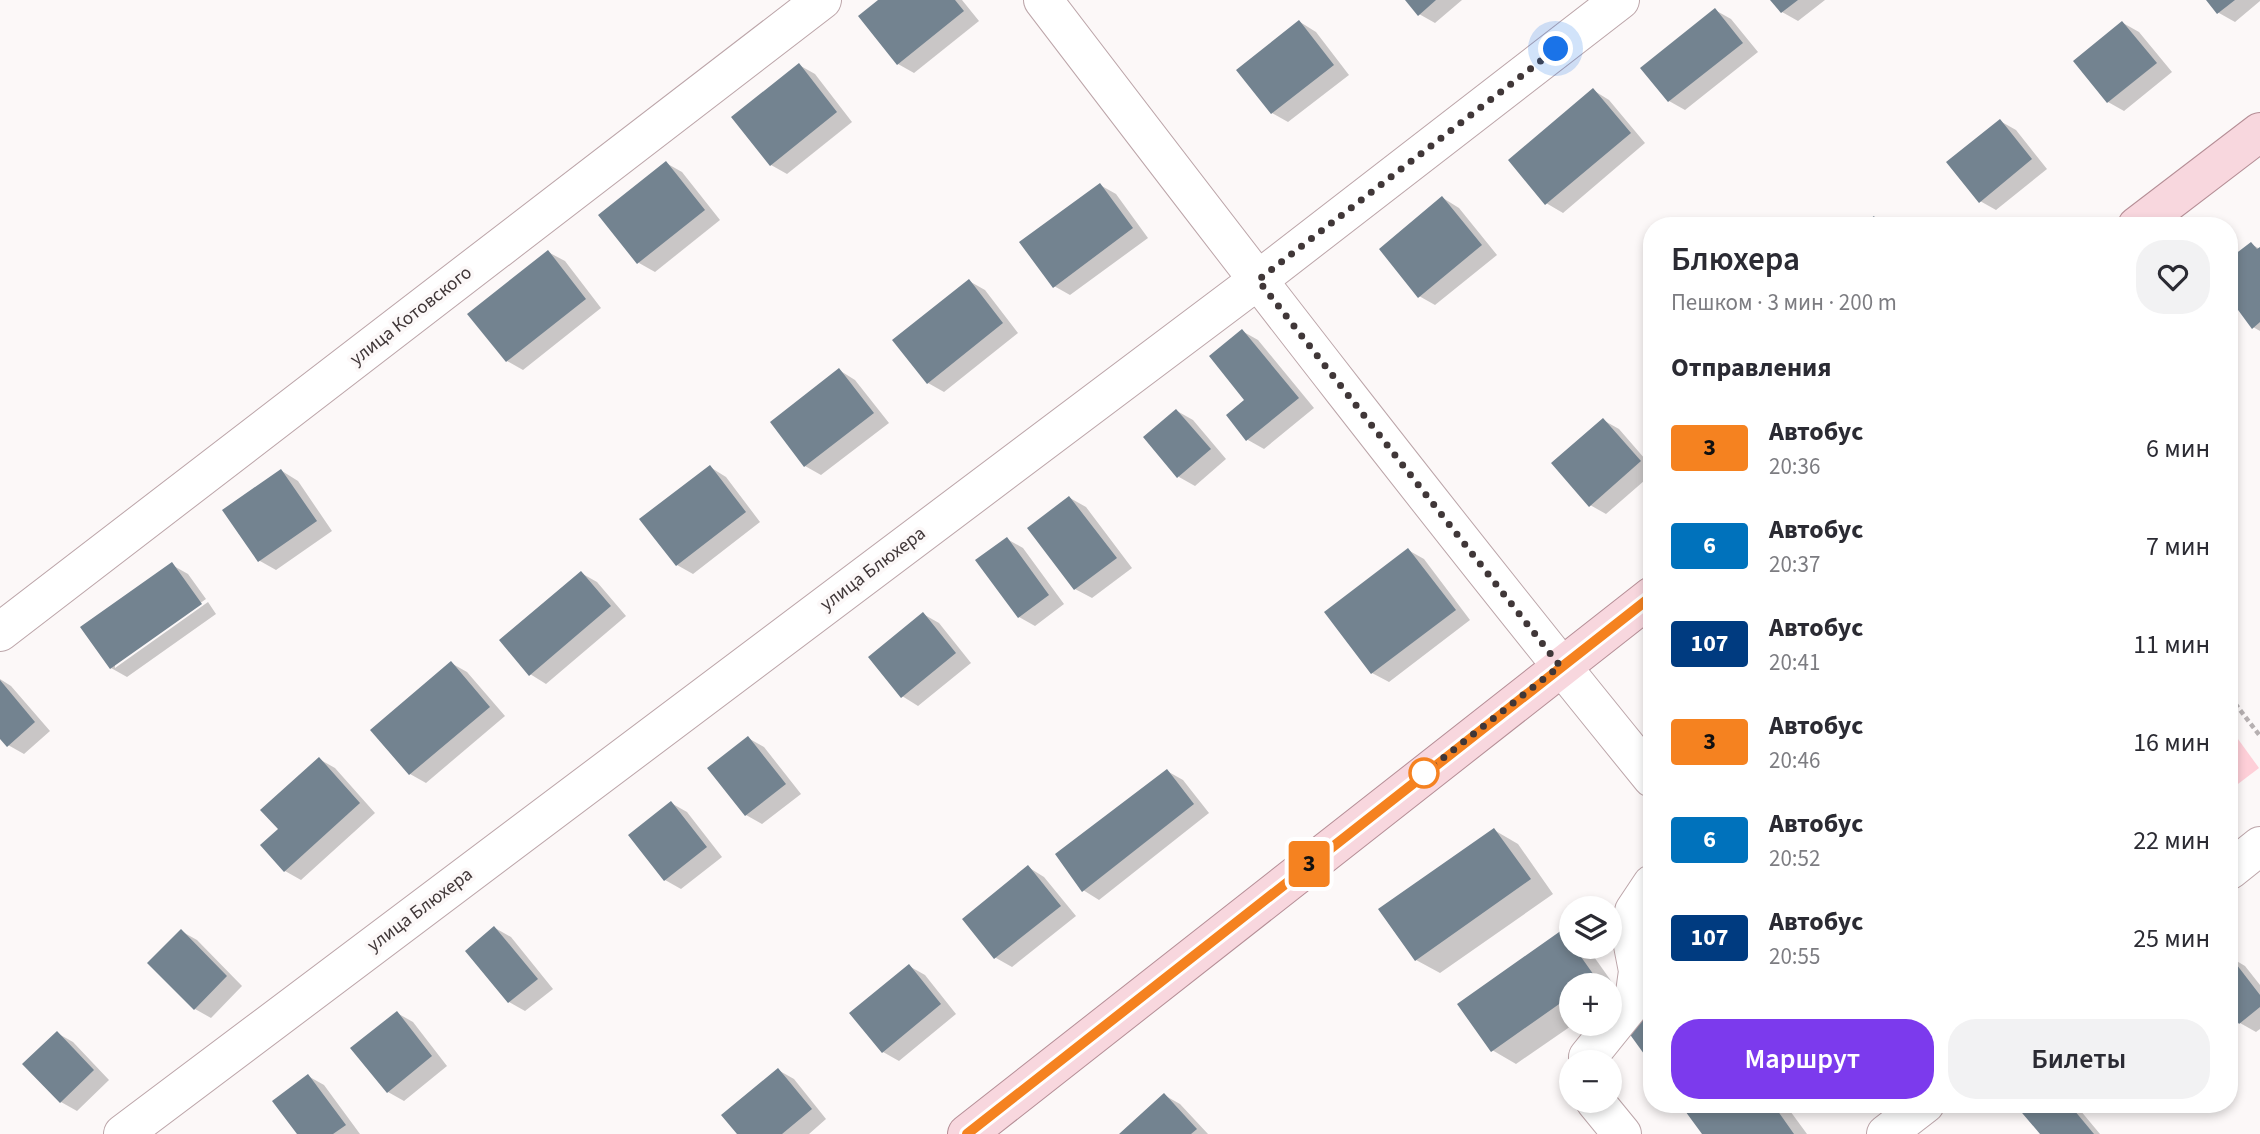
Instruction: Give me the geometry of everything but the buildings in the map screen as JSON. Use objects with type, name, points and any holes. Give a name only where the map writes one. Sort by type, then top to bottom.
[{"type":"main road","points":[[2149,217],[2260,132]]},
{"type":"main road","points":[[967,1134],[1643,603]]},
{"type":"street","name":"улица Котовского","points":[[0,632],[822,0]]},
{"type":"street","points":[[1043,0],[1258,280],[1560,666],[1643,767]]},
{"type":"street","name":"улица Блюхера","points":[[123,1134],[1258,280],[1620,0]]},
{"type":"street","points":[[2238,864],[2260,846]]},
{"type":"street","points":[[1594,1050],[1634,1000],[1638,971],[1631,935],[1634,911],[1643,898]]},
{"type":"street","points":[[1605,1113],[1622,1134]]},
{"type":"path","points":[[2238,707],[2260,736]]},
{"type":"shaded area","points":[[2238,739],[2259,768],[2238,784]]},
{"type":"bus line","name":"3","points":[[967,1134],[1643,603]]},
{"type":"route","points":[[1424,773],[1560,666],[1258,280],[1556,49]]}]
